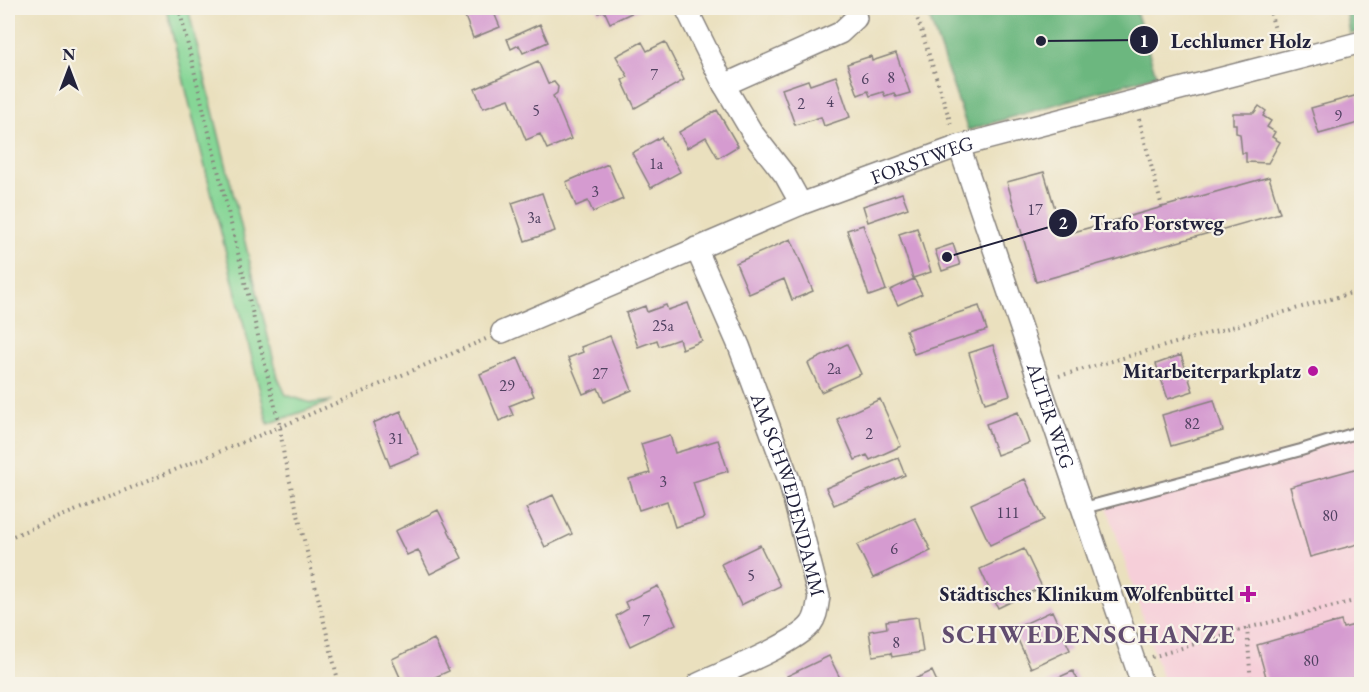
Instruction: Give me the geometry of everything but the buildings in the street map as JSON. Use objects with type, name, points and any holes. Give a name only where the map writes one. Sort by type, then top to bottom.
[{"type":"street","points":[[686,8],[724,85],[753,134],[785,175],[801,204]]},
{"type":"street","points":[[724,85],[840,33],[856,18]]},
{"type":"street","name":"FORSTWEG","points":[[502,332],[801,204],[958,146],[1362,42]]},
{"type":"street","name":"ALTER WEG","points":[[958,146],[1080,509],[1142,684]]},
{"type":"street","name":"AM SCHWEDENDAMM","points":[[696,248],[739,346],[789,480],[819,597],[816,614],[810,626],[795,638],[698,684]]},
{"type":"lane","points":[[1080,509],[1301,450],[1362,431]]},
{"type":"path","points":[[178,8],[280,427],[284,457],[339,684]]},
{"type":"path","points":[[914,8],[958,146]]},
{"type":"path","points":[[1269,8],[1284,62]]},
{"type":"path","points":[[1135,100],[1162,207]]},
{"type":"path","points":[[1038,382],[1362,290]]},
{"type":"path","points":[[8,538],[280,427],[502,332]]},
{"type":"path","points":[[1134,662],[1247,628],[1362,599]]},
{"type":"path","points":[[1247,628],[1251,684]]},
{"type":"shaded area","name":"Städtisches Klinikum Wolfenbüttel","points":[[1361,431],[1361,684],[1164,684],[1106,503]]},
{"type":"green space","points":[[166,8],[188,8],[278,378],[286,395],[311,403],[332,401],[268,424]]},
{"type":"green space","points":[[926,8],[1135,8],[1156,75],[968,130]]},
{"type":"green space","points":[[1346,8],[1361,8],[1361,31],[1350,34]]},
{"type":"place","name":"Lechlumer Holz","points":[[1041,41]]},
{"type":"place","name":"Trafo Forstweg","points":[[947,257]]},
{"type":"place","name":"Mitarbeiterparkplatz","points":[[1313,371]]},
{"type":"place","name":"Städtisches Klinikum Wolfenbüttel","points":[[1248,594]]},
{"type":"district","name":"SCHWEDENSCHANZE","points":[[1089,634]]}]
